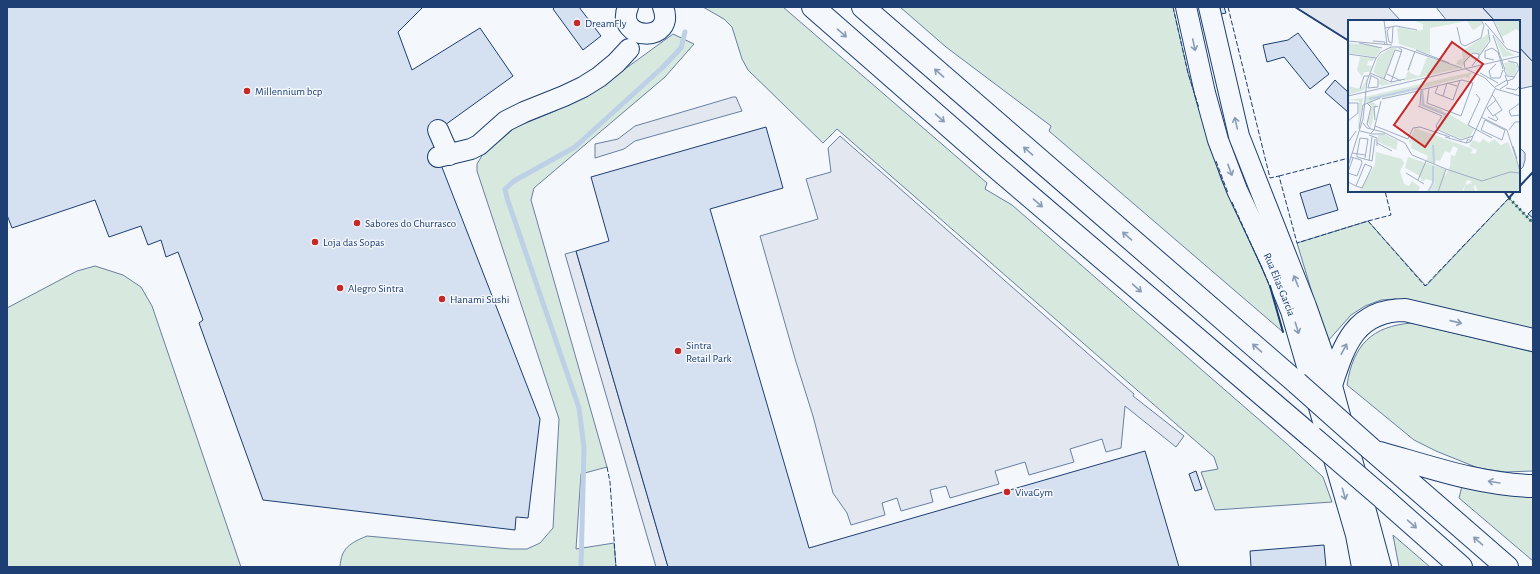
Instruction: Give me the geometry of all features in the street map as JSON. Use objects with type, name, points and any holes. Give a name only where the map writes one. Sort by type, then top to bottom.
[{"type":"highway","points":[[812,7],[1383,498],[1461,567]]},
{"type":"highway","points":[[863,7],[1507,567]]},
{"type":"highway","points":[[1331,385],[1341,353],[1353,333],[1365,321],[1391,310],[1405,310],[1533,340]]},
{"type":"highway","points":[[1372,450],[1489,482],[1515,486],[1533,486]]},
{"type":"street","points":[[628,7],[626,16],[630,26],[638,33],[648,35],[658,30],[662,26],[665,17],[663,7]]},
{"type":"street","name":"Rua Elias Garcia","points":[[1186,7],[1205,92],[1218,140],[1237,190],[1271,262],[1291,311],[1356,535],[1362,567]]},
{"type":"street","name":"Rua Elias Garcia","points":[[1209,7],[1239,136],[1306,306],[1325,360],[1381,567]]},
{"type":"street","points":[[438,130],[443,156],[471,149],[479,145],[506,121],[588,84],[616,63],[629,49]]},
{"type":"shaded area","points":[[703,7],[783,7],[987,183],[985,189],[1012,205],[1286,443],[1323,477],[1332,502],[1215,510],[1201,472],[1218,469],[1214,457],[837,129],[823,143],[748,70],[742,59],[732,27],[724,19]]},
{"type":"shaded area","points":[[900,7],[1173,7],[1188,73],[1221,179],[1270,286],[1283,332],[1049,131],[1051,126],[946,47]]},
{"type":"shaded area","points":[[1295,7],[1388,7],[1400,20],[1348,20],[1348,40]]},
{"type":"shaded area","points":[[1436,7],[1482,7],[1494,20],[1446,20]]},
{"type":"shaded area","points":[[673,34],[694,44],[665,77],[534,188],[531,200],[607,467],[581,474],[576,549],[614,543],[616,567],[340,567],[344,551],[351,544],[367,536],[510,549],[527,549],[540,543],[553,528],[559,419],[477,171],[477,164],[483,154],[514,128],[555,111],[603,85]]},
{"type":"shaded area","points":[[1520,48],[1533,62],[1533,86],[1520,89]]},
{"type":"shaded area","points":[[736,97],[742,111],[635,141],[624,149],[595,158],[595,144],[618,139],[635,126]]},
{"type":"shaded area","points":[[840,136],[1134,394],[1133,396],[1184,436],[1176,447],[1125,406],[1121,448],[1106,452],[1102,439],[1070,449],[1074,462],[1029,475],[1025,462],[995,471],[999,484],[950,498],[946,486],[930,490],[933,502],[901,511],[897,498],[882,503],[885,515],[851,525],[847,513],[833,493],[813,416],[760,236],[818,219],[806,179],[831,172],[828,148]]},
{"type":"shaded area","points":[[1520,148],[1525,153],[1523,167],[1520,170]]},
{"type":"shaded area","points":[[1509,198],[1533,223],[1533,329],[1424,304],[1395,299],[1381,300],[1365,306],[1351,315],[1327,342],[1297,243],[1368,221],[1426,286]]},
{"type":"shaded area","points":[[576,251],[668,567],[656,567],[565,254]]},
{"type":"shaded area","points":[[95,266],[123,275],[141,287],[152,306],[241,567],[7,567],[7,308],[77,271]]},
{"type":"shaded area","points":[[1412,323],[1533,352],[1533,471],[1505,472],[1478,468],[1436,451],[1414,440],[1347,385],[1354,359],[1367,340],[1375,333],[1386,328]]},
{"type":"shaded area","points":[[1462,486],[1533,495],[1533,561],[1459,498]]},
{"type":"shaded area","points":[[1393,535],[1430,567],[1399,567]]},
{"type":"building","name":"Alegro Sintra","points":[[7,7],[423,7],[398,32],[412,70],[480,28],[513,76],[431,135],[438,157],[540,419],[528,518],[516,517],[515,530],[263,500],[199,323],[203,320],[178,252],[166,257],[161,240],[148,245],[141,226],[109,237],[95,200],[12,228],[7,215]]},
{"type":"building","name":"DreamFly","points":[[555,7],[579,7],[601,36],[583,50],[553,9]]},
{"type":"building","points":[[1220,7],[1224,7],[1226,13],[1221,14]]},
{"type":"building","points":[[1482,7],[1533,7],[1533,62],[1520,48],[1520,20],[1494,20]]},
{"type":"building","points":[[1298,33],[1329,74],[1310,89],[1284,57],[1267,62],[1263,45],[1288,40]]},
{"type":"building","points":[[1335,80],[1348,92],[1348,112],[1325,92]]},
{"type":"building","name":"Sintra Retail Park","points":[[766,127],[783,188],[710,209],[809,548],[1145,451],[1179,567],[668,567],[576,251],[609,241],[591,177]]},
{"type":"building","points":[[1330,184],[1338,210],[1308,219],[1300,193]]},
{"type":"building","points":[[1533,209],[1533,218],[1528,214]]},
{"type":"building","points":[[1196,471],[1202,489],[1195,491],[1189,474]]},
{"type":"building","points":[[1324,545],[1326,567],[1251,567],[1250,551]]},
{"type":"waterway","points":[[581,567],[584,448],[579,408],[505,189],[514,181],[575,147],[663,67],[681,48],[685,32]]},
{"type":"hedge","points":[[1509,198],[1533,223]]},
{"type":"fence","points":[[1173,7],[1188,73],[1199,108]]},
{"type":"fence","points":[[1228,7],[1270,178],[1279,176],[1297,243],[1368,221],[1425,286],[1509,198]]},
{"type":"fence","points":[[1279,176],[1348,158]]},
{"type":"fence","points":[[1216,161],[1228,193]]},
{"type":"fence","points":[[1368,221],[1391,215],[1385,192]]},
{"type":"fence","points":[[1232,202],[1270,286]]},
{"type":"fence","points":[[607,467],[610,482],[616,567]]},
{"type":"wall","points":[[1295,7],[1348,40]]},
{"type":"wall","points":[[1520,186],[1533,172]]},
{"type":"wall","points":[[1505,192],[1509,198],[1514,192]]},
{"type":"wall","points":[[1270,286],[1283,332]]},
{"type":"place","name":"DreamFly","points":[[577,23]]},
{"type":"place","name":"Millennium bcp","points":[[247,91]]},
{"type":"place","name":"Sabores do Churrasco","points":[[357,223]]},
{"type":"place","name":"Loja das Sopas","points":[[315,242]]},
{"type":"place","name":"Alegro Sintra","points":[[340,288]]},
{"type":"place","name":"Hanami Sushi","points":[[442,299]]},
{"type":"place","name":"Sintra Retail Park","points":[[678,351]]},
{"type":"place","name":"VivaGym","points":[[1007,492]]}]
